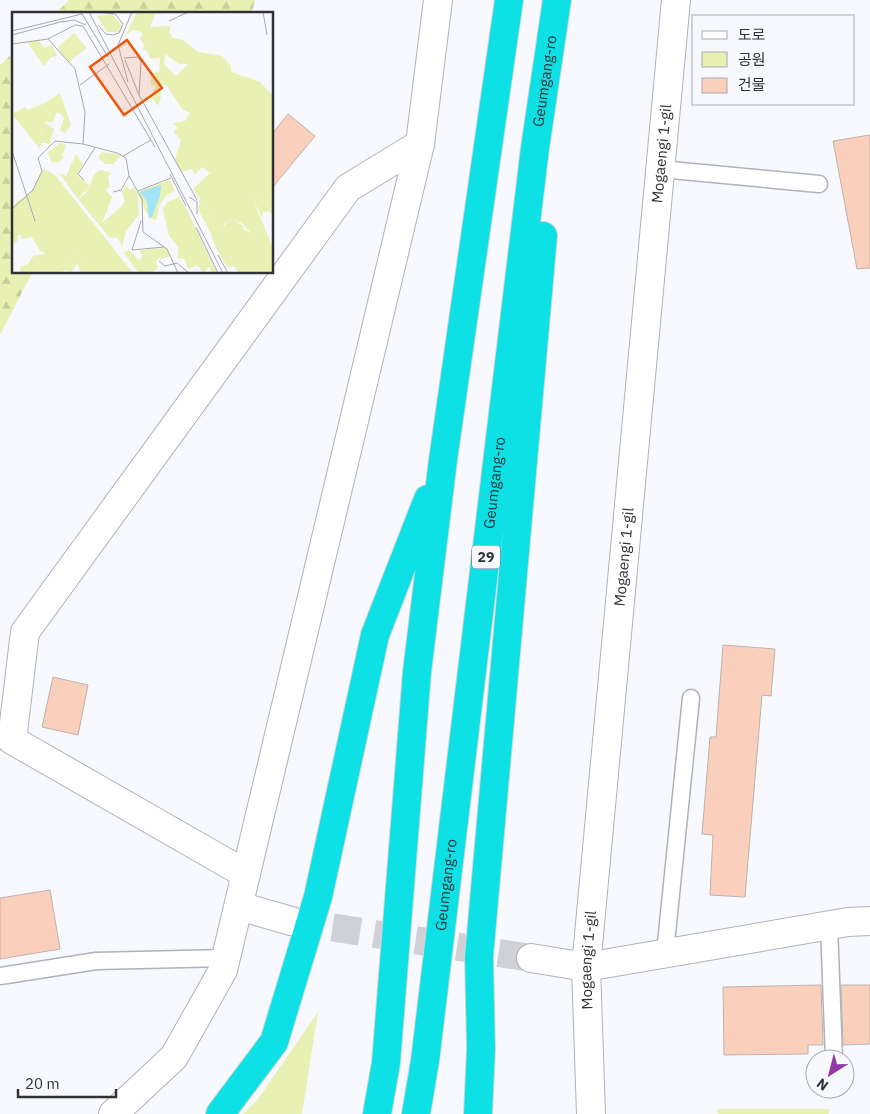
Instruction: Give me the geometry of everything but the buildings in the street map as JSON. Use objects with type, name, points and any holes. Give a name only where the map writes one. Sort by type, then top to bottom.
[{"type":"highway","points":[[377,1114],[386,1064],[417,672],[443,460],[508,0]]},
{"type":"highway","name":"Geumgang-ro","points":[[416,1114],[425,1061],[535,148],[557,0]]},
{"type":"highway","points":[[478,1114],[481,1049],[479,957],[546,199],[535,148]]},
{"type":"highway","points":[[220,1114],[274,1042],[318,897],[375,636],[443,460]]},
{"type":"street","points":[[113,1114],[174,1057],[223,970],[420,144],[438,0]]},
{"type":"street","name":"Mogaengi 1-gil","points":[[591,1114],[586,967],[676,0]]},
{"type":"street","points":[[246,874],[6,729],[25,632],[348,188],[420,144]]},
{"type":"street","points":[[239,906],[291,921]]},
{"type":"street","points":[[531,958],[586,967],[829,925],[870,921]]},
{"type":"lane","points":[[660,169],[819,184]]},
{"type":"lane","points":[[665,953],[690,698]]},
{"type":"lane","points":[[829,925],[834,1049]]},
{"type":"lane","points":[[0,976],[96,960],[226,958]]},
{"type":"green space","points":[[69,0],[255,0],[252,12],[57,12]]},
{"type":"green space","points":[[12,54],[12,274],[31,274],[0,335],[0,65]]},
{"type":"green space","points":[[318,1012],[302,1114],[243,1114],[258,1099]]},
{"type":"green space","points":[[718,1109],[829,1109],[829,1114],[718,1114]]},
{"type":"tunnel","points":[[291,921],[531,958]]}]
